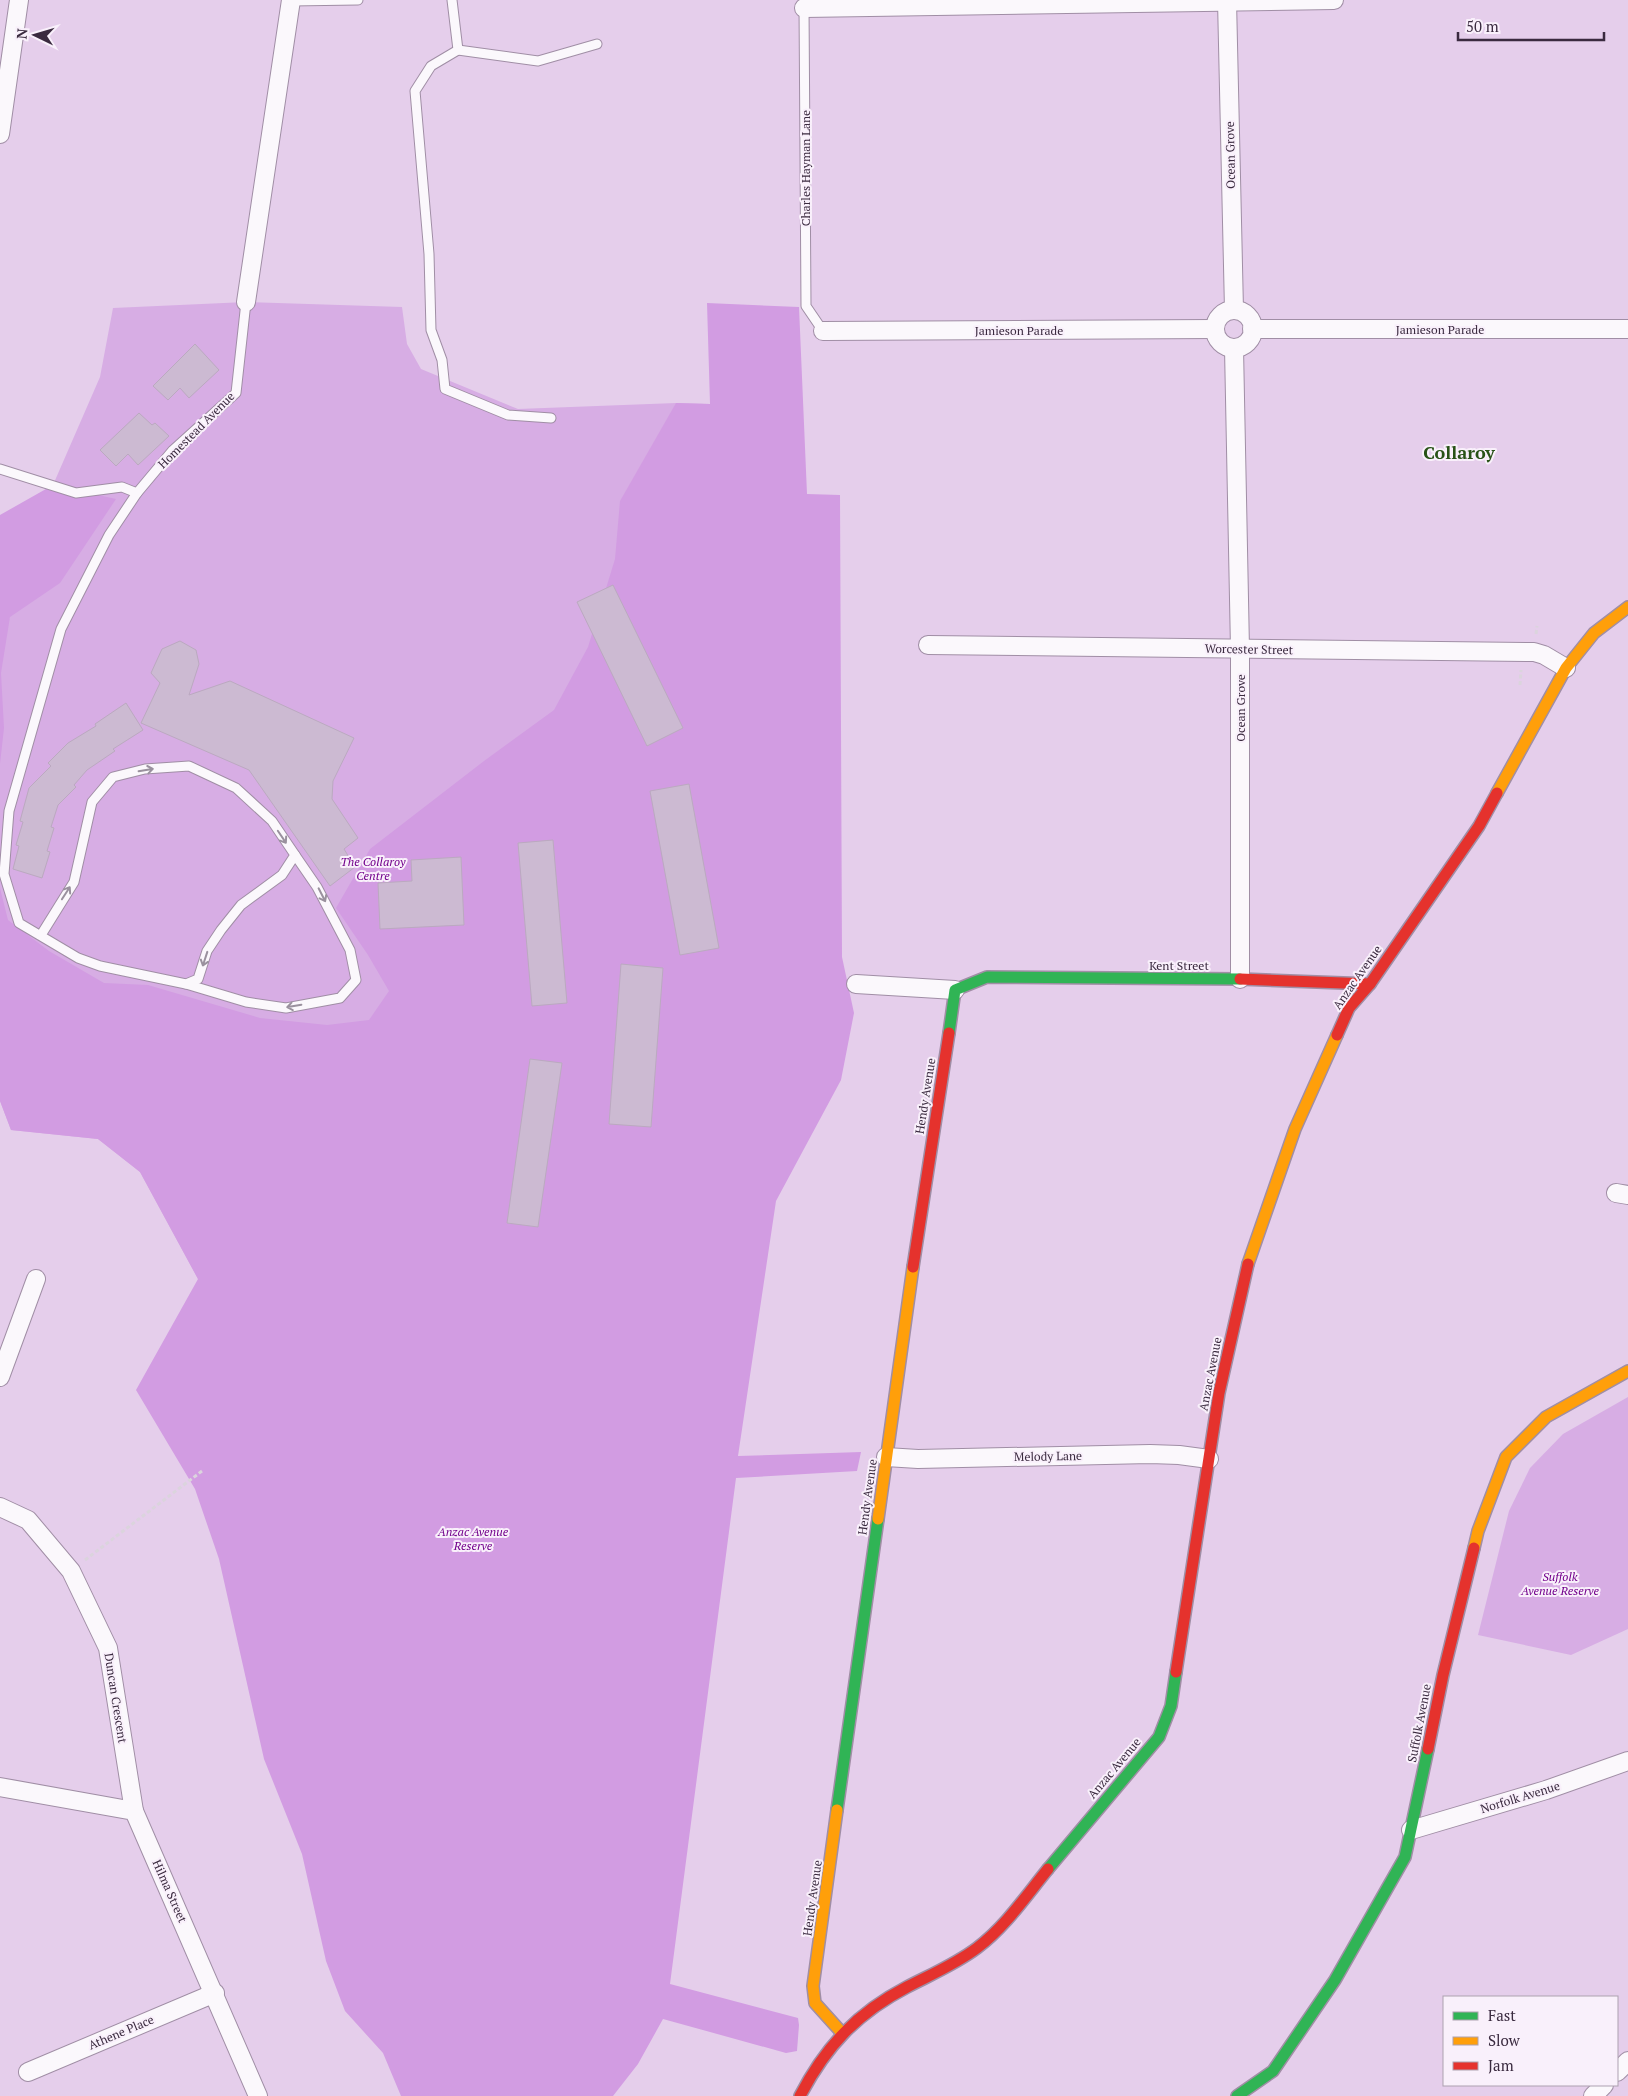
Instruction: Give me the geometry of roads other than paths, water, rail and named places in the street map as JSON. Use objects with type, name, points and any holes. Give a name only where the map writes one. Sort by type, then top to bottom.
[{"type":"street","points":[[0,134],[19,0]]},
{"type":"street","name":"Ocean Grove","points":[[1227,0],[1234,310]]},
{"type":"street","points":[[804,4],[1334,0]]},
{"type":"street","name":"Homestead Avenue","points":[[246,302],[291,1]]},
{"type":"street","points":[[1234,310],[1247,316],[1252,329],[1247,343],[1234,348],[1220,342],[1215,329],[1220,316],[1234,310]]},
{"type":"street","name":"Jamieson Parade","points":[[823,331],[1215,329]]},
{"type":"street","name":"Jamieson Parade","points":[[1252,329],[1628,329]]},
{"type":"street","name":"Ocean Grove","points":[[1234,348],[1240,649],[1240,979]]},
{"type":"street","name":"Anzac Avenue","points":[[800,2096],[807,2082],[842,2034],[872,2007],[970,1953],[997,1930],[1159,1737],[1172,1706],[1219,1393],[1246,1269],[1295,1128],[1349,1008],[1370,984],[1479,826],[1566,668],[1594,633],[1628,607]]},
{"type":"street","name":"Worcester Street","points":[[928,645],[1534,652],[1544,655],[1566,668]]},
{"type":"street","name":"Kent Street","points":[[955,990],[988,977],[1240,979],[1370,984]]},
{"type":"street","points":[[856,984],[955,990]]},
{"type":"street","name":"Hendy Avenue","points":[[842,2034],[815,2003],[813,1986],[886,1457],[955,990]]},
{"type":"street","points":[[0,1377],[36,1279]]},
{"type":"street","name":"Suffolk Avenue","points":[[1238,2096],[1273,2071],[1335,1980],[1405,1857],[1443,1674],[1478,1531],[1506,1457],[1546,1417],[1628,1371]]},
{"type":"street","name":"Melody Lane","points":[[886,1457],[918,1459],[1150,1454],[1209,1459]]},
{"type":"street","name":"Duncan Crescent","points":[[0,1507],[28,1520],[70,1571],[108,1648],[134,1811]]},
{"type":"street","name":"Norfolk Avenue","points":[[1411,1830],[1546,1790],[1628,1761]]},
{"type":"street","points":[[0,1787],[134,1811]]},
{"type":"street","name":"Hilma Street","points":[[134,1811],[215,1993],[258,2096]]},
{"type":"street","name":"Athene Place","points":[[28,2072],[215,1993]]},
{"type":"street","points":[[1618,2071],[1628,2061]]},
{"type":"street","points":[[1593,2096],[1603,2086]]},
{"type":"lane","points":[[291,1],[358,0]]},
{"type":"lane","points":[[452,0],[458,50]]},
{"type":"lane","name":"Charles Hayman Lane","points":[[804,4],[806,306],[823,331]]},
{"type":"lane","points":[[551,418],[508,415],[445,389],[442,360],[432,330],[429,254],[415,90],[431,66],[458,50],[538,61],[597,44]]},
{"type":"lane","name":"Homestead Avenue","points":[[246,302],[236,393],[173,450],[137,493],[109,535],[61,629],[9,811],[4,874],[19,923],[78,958],[100,966],[186,984],[246,1002],[286,1008],[340,998],[356,980],[350,950],[317,887],[295,855]]},
{"type":"lane","points":[[0,469],[76,494],[122,487],[137,493]]},
{"type":"lane","points":[[41,935],[74,882],[92,802],[113,777],[145,769],[189,766],[236,788],[272,821],[295,855],[282,875],[241,905],[207,951],[198,979],[186,984]]},
{"type":"district","name":"Collaroy","points":[[1459,452]]},
{"type":"park label","name":"The Collaroy Centre","points":[[373,868]]},
{"type":"park label","name":"Anzac Avenue Reserve","points":[[473,1538]]},
{"type":"park label","name":"Suffolk Avenue Reserve","points":[[1560,1583]]}]
